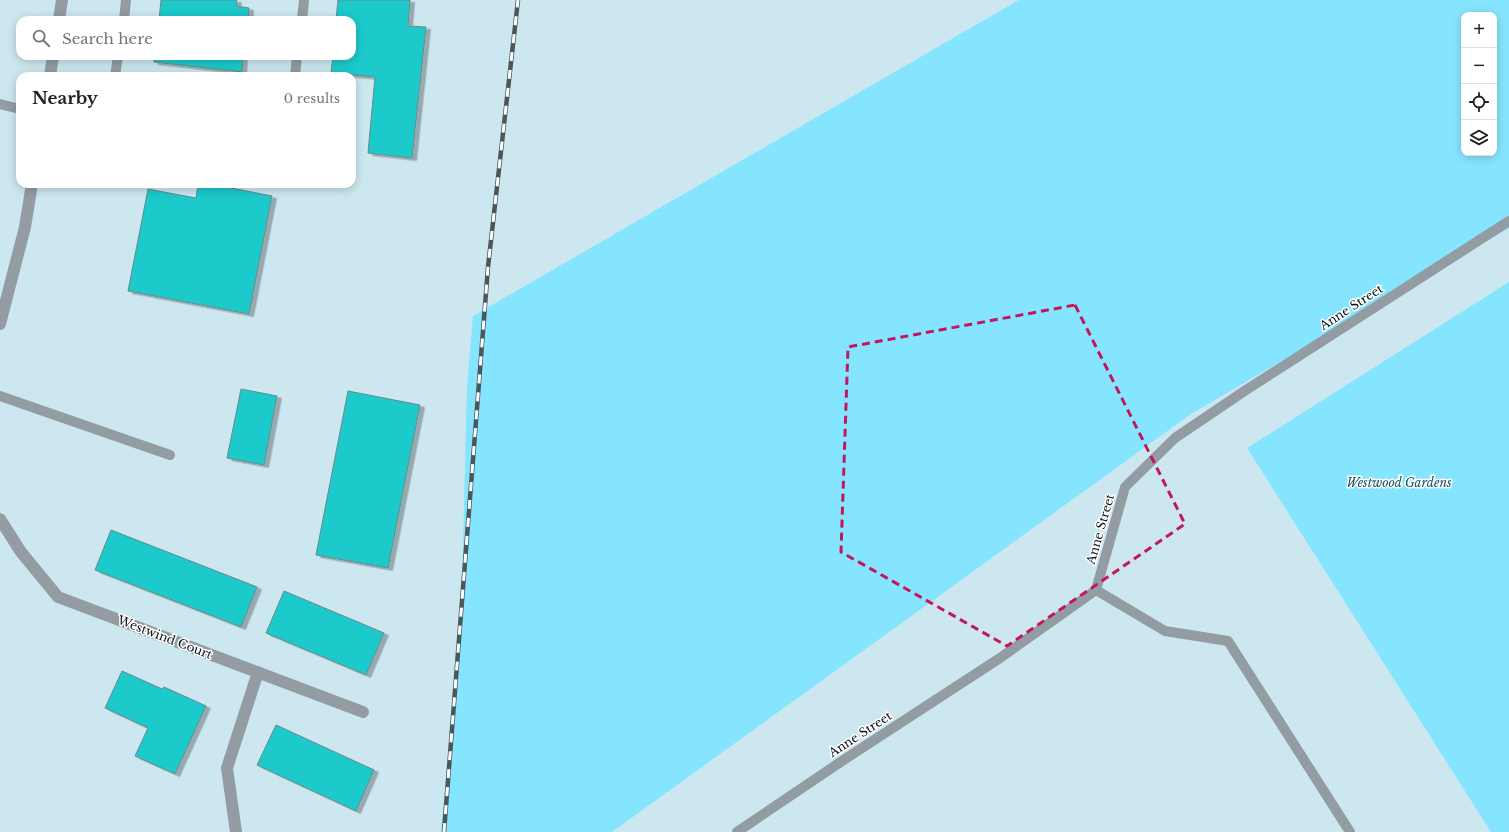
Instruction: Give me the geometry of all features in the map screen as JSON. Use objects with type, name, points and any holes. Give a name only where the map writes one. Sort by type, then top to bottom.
[{"type":"street","points":[[60,16],[62,0]]},
{"type":"street","points":[[51,72],[52,60]]},
{"type":"street","points":[[0,324],[25,227],[31,188]]},
{"type":"street","name":"Westwind Court","points":[[0,519],[21,552],[58,597],[362,712]]},
{"type":"street","points":[[236,832],[227,768],[258,672]]},
{"type":"lane","points":[[124,16],[126,0]]},
{"type":"lane","points":[[302,16],[304,0]]},
{"type":"lane","points":[[116,72],[117,60]]},
{"type":"lane","points":[[295,72],[297,60]]},
{"type":"lane","points":[[0,104],[16,108]]},
{"type":"lane","name":"Anne Street","points":[[738,832],[839,763],[1000,658],[1096,590],[1125,487],[1175,438],[1246,390],[1509,221]]},
{"type":"lane","points":[[0,396],[170,455]]},
{"type":"lane","points":[[1096,590],[1165,631],[1228,641],[1350,832]]},
{"type":"highlighted area","points":[[1075,305],[1185,524],[1007,646],[841,552],[848,347]]},
{"type":"green space","points":[[1019,0],[1509,0],[1509,228],[1191,414],[612,832],[441,832],[461,620],[467,387],[473,316]]},
{"type":"green space","name":"Westwood Gardens","points":[[1509,282],[1509,832],[1491,832],[1247,448]]},
{"type":"building","points":[[161,0],[237,0],[236,6],[249,8],[248,16],[159,16]]},
{"type":"building","points":[[338,0],[410,0],[408,26],[426,27],[412,158],[368,153],[375,77],[356,75],[356,72],[331,72],[333,60],[356,60],[356,16],[336,16]]},
{"type":"building","points":[[154,60],[243,60],[242,72],[154,62]]},
{"type":"building","points":[[197,188],[231,188],[272,196],[249,314],[128,291],[148,189],[196,198]]},
{"type":"building","points":[[241,389],[277,396],[264,465],[227,458]]},
{"type":"building","points":[[348,391],[420,405],[388,568],[316,555]]},
{"type":"building","points":[[111,530],[257,587],[241,627],[95,570]]},
{"type":"building","points":[[284,591],[384,633],[366,675],[266,633]]},
{"type":"building","points":[[122,671],[162,689],[164,687],[206,706],[175,774],[135,756],[148,728],[105,708]]},
{"type":"building","points":[[276,725],[374,770],[356,811],[257,765]]},
{"type":"railway","points":[[444,832],[488,267],[518,0]]}]
